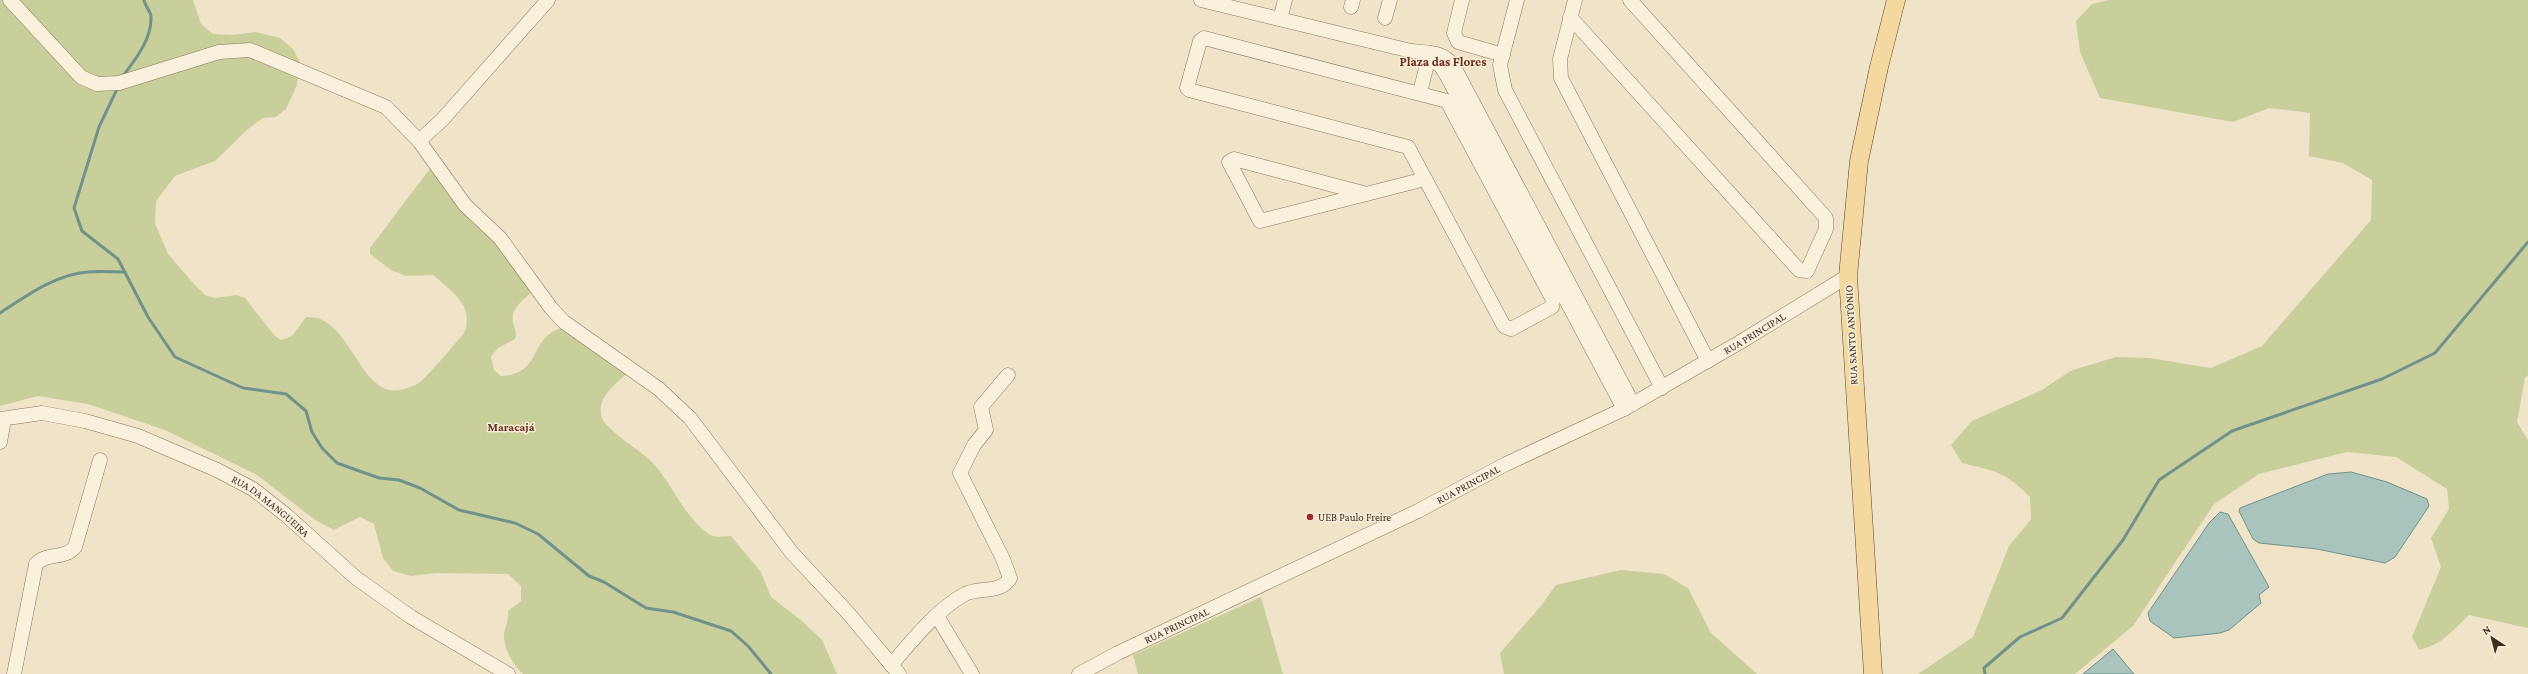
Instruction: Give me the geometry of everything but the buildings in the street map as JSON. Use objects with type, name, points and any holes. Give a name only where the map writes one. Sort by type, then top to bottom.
[{"type":"main road","name":"RUA SANTO ANTÔNIO","points":[[1873,674],[1848,276],[1852,212],[1859,161],[1878,67],[1896,0]]},
{"type":"street","points":[[10,0],[71,67],[88,82],[97,84],[119,83],[219,52],[250,50],[321,81],[374,101],[401,120],[419,140],[465,205],[500,238],[551,308],[564,322],[659,390],[690,418],[792,553],[849,614],[895,669],[937,616],[966,594],[1002,586],[1010,578],[1008,571],[961,479],[960,473],[974,445],[986,430],[981,407],[1008,376]]},
{"type":"street","points":[[419,140],[442,120],[548,0]]},
{"type":"street","points":[[1201,0],[1224,3],[1280,19],[1430,56],[1440,65],[1448,76],[1629,406]]},
{"type":"street","points":[[1280,19],[1285,0]]},
{"type":"street","points":[[1385,18],[1390,0]]},
{"type":"street","points":[[1462,0],[1454,33],[1458,42],[1503,55]]},
{"type":"street","points":[[1518,0],[1503,55],[1501,76],[1505,90],[1662,388]]},
{"type":"street","points":[[1575,0],[1560,59],[1561,78],[1708,361]]},
{"type":"street","points":[[1570,18],[1799,270],[1806,271],[1826,229],[1826,218],[1630,0]]},
{"type":"street","points":[[1204,38],[1444,98],[1450,104],[1553,300],[1552,307],[1511,329],[1504,326],[1425,179],[1408,147],[1192,92],[1187,88],[1200,41],[1204,38]]},
{"type":"street","points":[[1420,92],[1430,56]]},
{"type":"street","points":[[1367,194],[1234,160],[1229,162],[1260,221],[1367,194],[1425,179]]},
{"type":"street","name":"RUA PRINCIPAL","points":[[1079,674],[1131,646],[1418,511],[1506,464],[1629,406],[1708,361],[1848,276]]},
{"type":"street","name":"RUA DA MANGUEIRA","points":[[0,420],[42,413],[85,421],[138,436],[217,470],[253,489],[286,515],[356,578],[410,617],[508,674]]},
{"type":"street","points":[[0,420],[3,425],[0,442]]},
{"type":"street","points":[[14,674],[36,564],[47,556],[61,556],[70,552],[74,547],[100,460]]},
{"type":"street","points":[[937,616],[972,674]]},
{"type":"green space","points":[[0,0],[193,0],[201,24],[213,34],[232,35],[256,32],[280,38],[293,49],[300,62],[297,85],[286,109],[276,117],[263,118],[248,129],[215,161],[175,176],[156,201],[155,223],[168,254],[194,284],[205,295],[215,298],[236,295],[245,298],[275,336],[281,340],[292,336],[306,317],[319,319],[331,325],[340,335],[366,372],[375,382],[390,390],[403,389],[415,385],[435,367],[465,331],[467,319],[465,308],[457,297],[433,275],[406,276],[391,270],[370,254],[370,248],[432,166],[487,229],[532,292],[518,305],[513,313],[513,323],[516,333],[515,339],[498,348],[491,357],[494,370],[501,376],[514,374],[523,369],[530,362],[544,339],[552,332],[562,328],[627,374],[612,387],[604,398],[601,411],[602,418],[605,423],[654,464],[686,511],[701,528],[712,536],[731,536],[761,572],[771,597],[802,621],[822,640],[837,674],[523,674],[507,651],[504,640],[508,611],[521,601],[521,586],[508,574],[437,573],[411,576],[393,571],[383,558],[374,524],[360,517],[334,530],[315,520],[257,475],[165,430],[88,404],[38,396],[0,406]]},
{"type":"green space","points":[[2109,0],[2528,0],[2528,375],[2525,378],[2517,422],[2528,440],[2528,628],[2469,615],[2441,641],[2419,650],[2412,637],[2441,567],[2431,538],[2449,509],[2447,489],[2396,457],[2347,452],[2259,474],[2214,504],[2133,626],[2075,674],[1918,674],[1973,637],[2009,546],[2031,519],[2030,497],[2014,482],[1992,471],[1962,463],[1951,445],[1972,421],[2042,390],[2070,371],[2116,357],[2150,358],[2211,368],[2262,346],[2371,220],[2372,180],[2343,163],[2309,156],[2310,113],[2269,108],[2233,122],[2100,98],[2080,52],[2076,21],[2092,4]]},
{"type":"green space","points":[[1621,570],[1664,574],[1688,588],[1711,633],[1757,674],[1504,674],[1500,653],[1540,607],[1556,585]]},
{"type":"green space","points":[[1261,597],[1283,674],[1138,674],[1133,655]]},
{"type":"water","points":[[2351,472],[2387,482],[2427,499],[2429,506],[2395,557],[2385,563],[2317,549],[2259,543],[2253,539],[2239,511],[2240,508],[2328,474]]},
{"type":"water","points":[[2220,512],[2228,514],[2269,587],[2259,595],[2261,603],[2229,630],[2220,633],[2174,638],[2150,621],[2148,613],[2209,523]]},
{"type":"water","points":[[2113,649],[2134,674],[2083,674]]},
{"type":"waterway","points":[[123,76],[142,49],[149,33],[151,15],[144,0]]},
{"type":"waterway","points":[[118,87],[99,127],[74,208],[82,231],[118,259],[148,317],[175,357],[243,388],[286,394],[306,411],[312,432],[322,448],[337,463],[379,478],[399,480],[420,488],[459,510],[515,523],[538,534],[589,576],[604,582],[646,608],[673,612],[731,631],[748,646],[771,674]]},
{"type":"waterway","points":[[1985,674],[1984,668],[2020,637],[2062,618],[2123,540],[2159,480],[2232,431],[2382,379],[2435,353],[2528,242]]},
{"type":"waterway","points":[[0,313],[42,287],[64,277],[88,272],[125,272]]},
{"type":"place","name":"UEB Paulo Freire","points":[[1310,517]]},
{"type":"district","name":"Plaza das Flores","points":[[1443,61]]},
{"type":"district","name":"Maracajá","points":[[511,427]]}]
